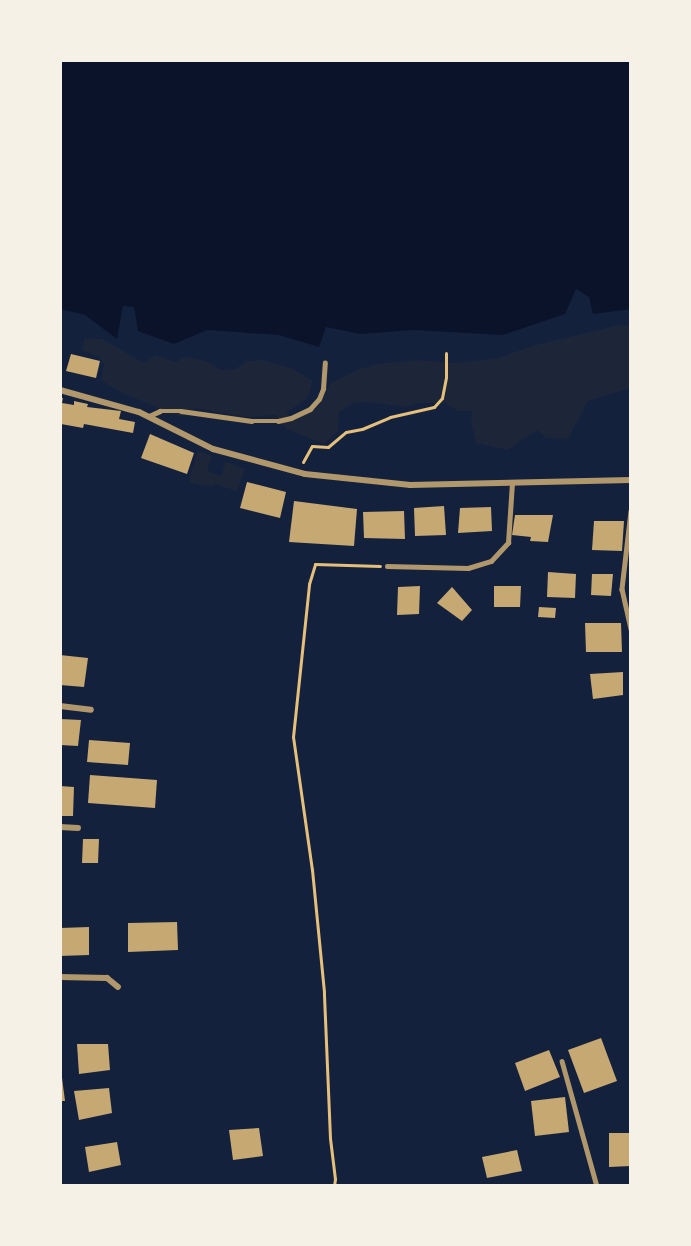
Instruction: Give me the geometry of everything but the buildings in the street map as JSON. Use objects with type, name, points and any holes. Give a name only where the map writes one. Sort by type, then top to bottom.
[{"type":"street","points":[[60,390],[116,403],[149,416],[213,449],[298,472],[410,485],[631,480]]},
{"type":"street","points":[[60,706],[91,710]]},
{"type":"street","points":[[60,827],[78,828]]},
{"type":"street","points":[[60,977],[107,978],[118,987]]},
{"type":"lane","points":[[149,416],[160,411],[170,411],[251,421],[278,421],[291,418],[310,409],[319,399],[323,389],[325,363]]},
{"type":"lane","points":[[387,566],[468,568],[491,561],[507,543],[512,483]]},
{"type":"lane","points":[[631,512],[622,589],[631,629]]},
{"type":"lane","points":[[562,1061],[597,1186]]},
{"type":"path","points":[[298,472],[312,446],[328,447],[346,432],[362,429],[390,417],[434,407],[442,398],[446,377],[446,353]]},
{"type":"path","points":[[334,1186],[336,1179],[330,1138],[324,992],[312,870],[292,737],[309,584],[315,564],[387,566]]},
{"type":"shaded area","points":[[60,60],[631,60],[631,309],[593,314],[589,297],[576,289],[565,314],[503,335],[414,330],[360,334],[326,327],[319,347],[279,335],[207,330],[174,344],[138,331],[134,307],[123,306],[117,339],[85,315],[60,309]]},
{"type":"shaded area","points":[[619,325],[631,325],[631,388],[588,401],[568,439],[546,438],[537,430],[508,450],[476,443],[471,422],[472,411],[458,411],[445,403],[420,403],[405,407],[369,402],[354,403],[339,412],[338,431],[324,444],[287,429],[276,415],[247,417],[195,408],[181,417],[120,392],[101,380],[104,364],[99,357],[81,350],[85,338],[102,339],[144,363],[156,355],[176,362],[184,357],[198,359],[220,370],[236,369],[246,361],[262,360],[291,368],[313,381],[308,398],[286,413],[293,419],[318,405],[331,383],[357,370],[377,364],[416,360],[455,363],[498,358],[536,345]]},
{"type":"shaded area","points":[[198,451],[212,456],[207,471],[221,476],[226,462],[245,469],[237,491],[215,484],[213,487],[190,483],[189,479]]}]
